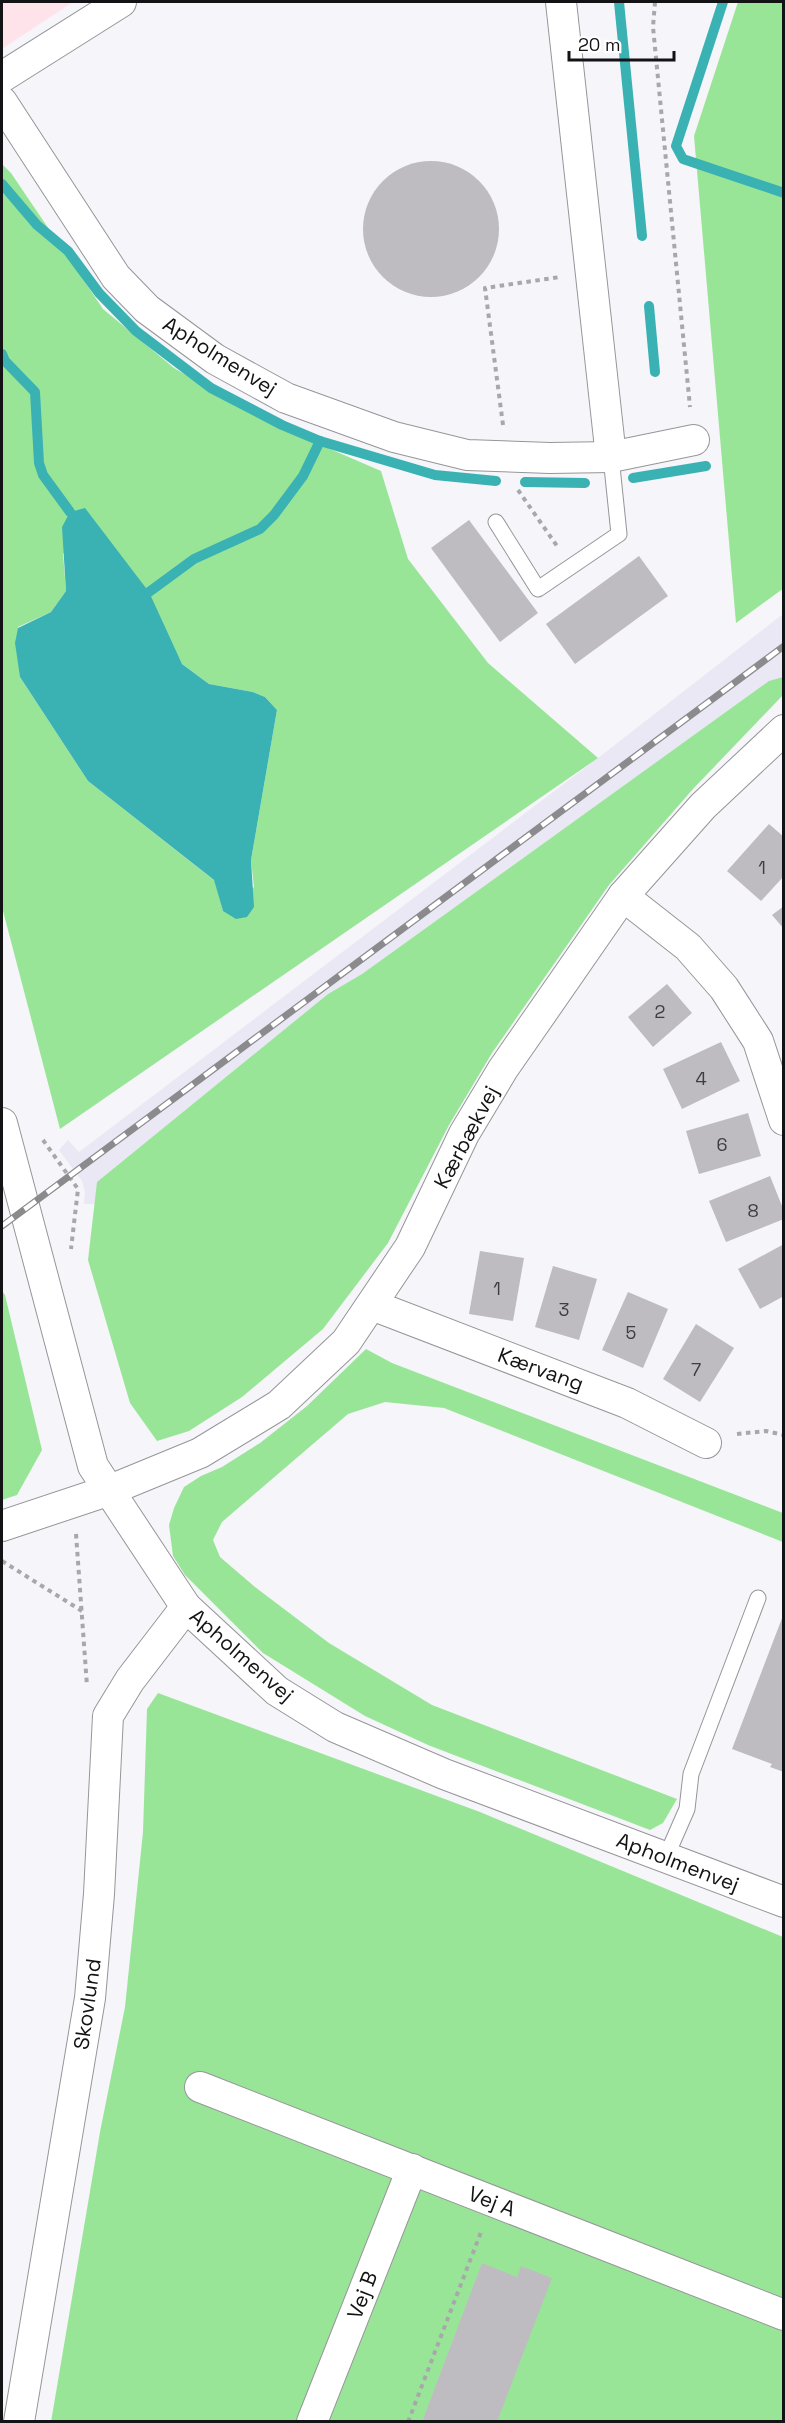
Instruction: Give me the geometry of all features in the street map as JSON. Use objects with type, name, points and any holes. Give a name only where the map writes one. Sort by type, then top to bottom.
[{"type":"street","points":[[2,77],[121,2]]},
{"type":"street","points":[[561,2],[611,457]]},
{"type":"street","name":"Apholmenvej","points":[[2,102],[116,277],[147,309],[215,359],[286,398],[393,437],[467,455],[611,457],[694,440]]},
{"type":"street","name":"Kærbækvej","points":[[2,1526],[74,1500],[110,1490],[200,1453],[279,1405],[346,1342],[410,1246],[464,1134],[503,1069],[622,896],[703,806],[783,730]]},
{"type":"street","points":[[622,896],[688,947],[724,988],[758,1041],[783,1120]]},
{"type":"street","name":"Apholmenvej","points":[[2,1123],[93,1466],[186,1607],[277,1691],[336,1726],[444,1774],[783,1902]]},
{"type":"street","name":"Kærvang","points":[[372,1305],[627,1402],[706,1443]]},
{"type":"street","name":"Skovlund","points":[[19,2421],[90,1998],[99,1894],[108,1716],[130,1680],[186,1607]]},
{"type":"street","name":"Vej A","points":[[200,2087],[783,2315]]},
{"type":"street","name":"Vej B","points":[[312,2421],[412,2169]]},
{"type":"lane","points":[[496,522],[538,589],[619,534],[611,457]]},
{"type":"lane","points":[[666,1857],[687,1809],[691,1774],[758,1598]]},
{"type":"path","points":[[654,2],[653,27],[694,440]]},
{"type":"path","points":[[572,566],[525,504],[511,479],[485,288],[591,272]]},
{"type":"path","points":[[706,1443],[748,1432],[766,1431],[783,1435]]},
{"type":"path","points":[[74,1500],[89,1707],[108,1716]]},
{"type":"path","points":[[2,1561],[82,1612]]},
{"type":"path","points":[[408,2421],[492,2201]]},
{"type":"shaded area","points":[[2,2],[73,2],[2,49]]},
{"type":"shaded area","points":[[783,614],[783,677],[768,682],[362,974],[328,994],[97,1182],[96,1204],[84,1204],[85,1192],[82,1181],[59,1150],[68,1140],[79,1152],[598,758]]},
{"type":"green space","points":[[738,2],[783,2],[784,588],[736,623],[694,136]]},
{"type":"green space","points":[[2,164],[11,173],[103,309],[174,368],[261,419],[381,471],[408,559],[488,663],[598,758],[60,1129],[2,907]],"holes":[[[63,553],[165,631],[182,664],[209,684],[253,692],[265,697],[277,710],[251,860],[254,887],[223,911],[215,881],[88,781],[20,677],[18,627],[51,612],[66,591]]]},
{"type":"green space","points":[[783,677],[783,695],[693,789],[609,885],[492,1053],[449,1125],[388,1243],[323,1329],[242,1397],[189,1431],[157,1441],[130,1403],[88,1260],[97,1182],[328,994],[362,974],[769,681]]},
{"type":"green space","points":[[2,1291],[5,1295],[42,1450],[17,1495],[2,1500]]},
{"type":"green space","points":[[366,1349],[392,1363],[783,1513],[783,1542],[444,1408],[385,1402],[348,1414],[222,1522],[213,1540],[220,1557],[255,1587],[329,1643],[432,1705],[677,1799],[663,1823],[650,1830],[428,1745],[365,1716],[263,1653],[185,1575],[173,1556],[169,1525],[184,1487],[260,1443],[307,1406]]},
{"type":"green space","points":[[158,1693],[480,1812],[783,1937],[783,2421],[51,2422],[100,2132],[125,2007],[143,1832],[147,1709]]},
{"type":"water","points":[[85,508],[149,592],[182,664],[209,684],[253,692],[265,697],[277,710],[251,860],[254,907],[247,917],[236,919],[223,911],[214,880],[88,781],[20,677],[15,643],[18,628],[51,612],[66,591],[62,527],[70,512]]},
{"type":"building","points":[[431,161],[457,166],[479,181],[494,203],[499,229],[494,255],[479,277],[457,292],[431,297],[405,292],[383,277],[368,255],[363,229],[368,203],[383,181],[405,166]]},
{"type":"building","points":[[469,520],[538,613],[500,642],[431,548]]},
{"type":"building","points":[[639,556],[668,596],[575,664],[546,624]]},
{"type":"building","points":[[769,824],[784,837],[784,876],[761,901],[727,871]]},
{"type":"building","points":[[784,906],[784,929],[772,915]]},
{"type":"building","points":[[667,984],[692,1013],[653,1047],[628,1017]]},
{"type":"building","points":[[721,1042],[740,1081],[682,1109],[663,1069]]},
{"type":"building","points":[[748,1113],[761,1156],[699,1174],[686,1131]]},
{"type":"building","points":[[770,1176],[784,1211],[784,1219],[726,1242],[709,1201]]},
{"type":"building","points":[[784,1244],[784,1296],[760,1309],[738,1269]]},
{"type":"building","points":[[480,1251],[524,1258],[513,1321],[469,1314]]},
{"type":"building","points":[[553,1266],[597,1279],[579,1340],[535,1327]]},
{"type":"building","points":[[628,1292],[668,1309],[643,1368],[602,1350]]},
{"type":"building","points":[[696,1324],[734,1348],[700,1402],[663,1379]]},
{"type":"building","points":[[784,1613],[784,1772],[770,1767],[772,1764],[732,1749]]},
{"type":"building","points":[[482,2263],[517,2277],[521,2266],[552,2278],[497,2422],[422,2422]]},
{"type":"waterway","points":[[619,2],[642,236]]},
{"type":"waterway","points":[[723,2],[676,146],[683,159],[784,193]]},
{"type":"waterway","points":[[2,184],[37,225],[68,251],[99,293],[136,331],[211,388],[282,425],[320,441],[435,475],[496,481]]},
{"type":"waterway","points":[[649,306],[655,372]]},
{"type":"waterway","points":[[2,354],[5,361],[35,392],[39,463],[43,475],[70,512]]},
{"type":"waterway","points":[[149,592],[194,559],[260,529],[274,515],[303,476],[320,441]]},
{"type":"waterway","points":[[633,478],[706,466]]},
{"type":"waterway","points":[[525,482],[585,483]]},
{"type":"railway","points":[[2,1226],[784,646]]}]
